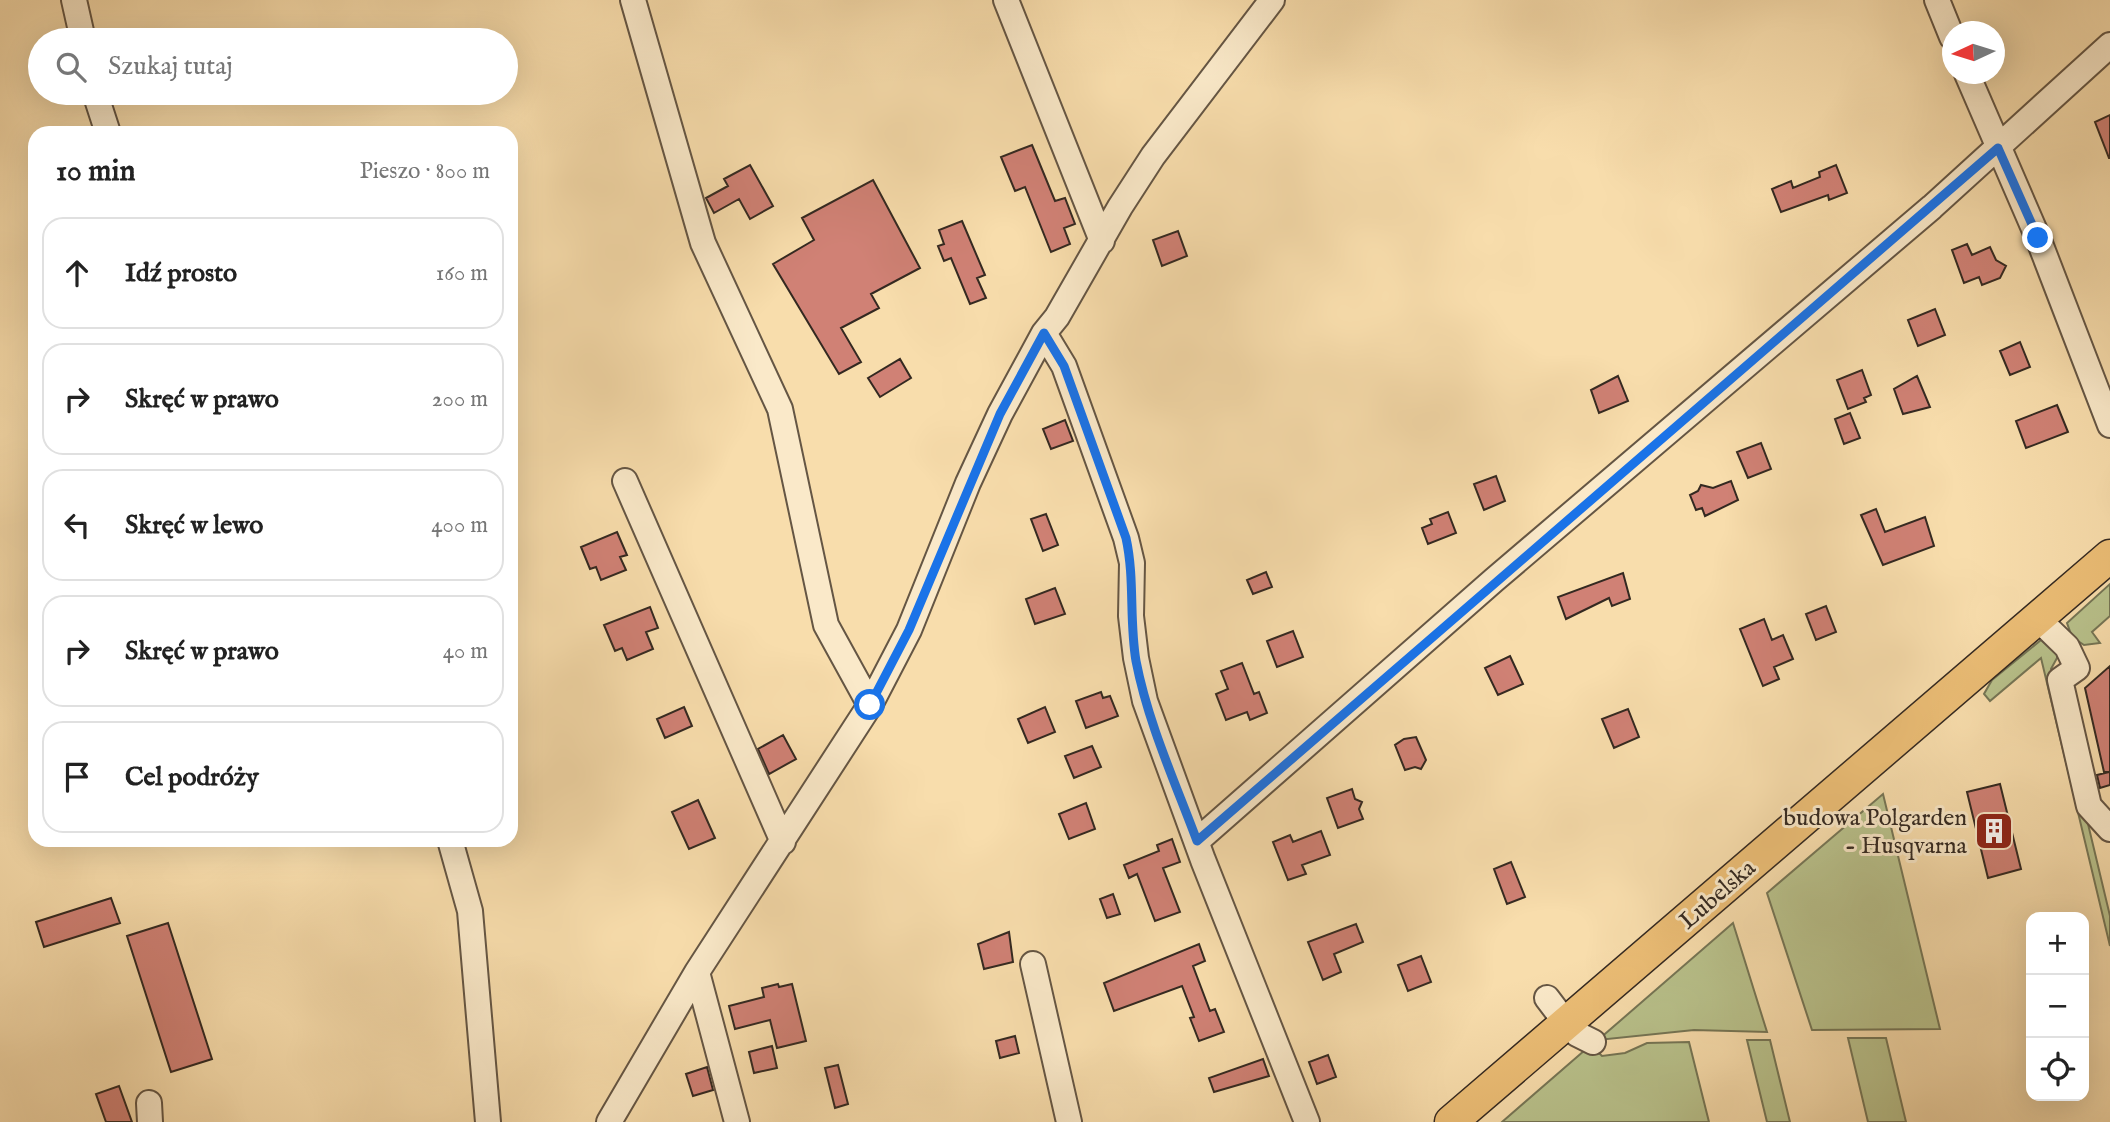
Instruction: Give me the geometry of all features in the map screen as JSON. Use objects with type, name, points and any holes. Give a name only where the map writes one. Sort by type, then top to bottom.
[{"type":"main road","name":"Lubelska","points":[[1451,1122],[1579,1033],[2037,618],[2110,556]]},
{"type":"street","points":[[74,0],[80,28]]},
{"type":"street","points":[[633,0],[703,243],[780,409],[826,625],[870,705]]},
{"type":"street","points":[[1006,0],[1102,240]]},
{"type":"street","points":[[609,1122],[696,972],[870,705],[909,630],[1000,414],[1044,333],[1153,156],[1272,0]]},
{"type":"street","points":[[1937,0],[1946,21]]},
{"type":"street","points":[[1197,841],[1998,148],[2110,45]]},
{"type":"street","points":[[1971,84],[2038,238],[2110,425]]},
{"type":"street","points":[[99,105],[106,126]]},
{"type":"street","points":[[1044,333],[1064,366],[1126,538],[1132,563],[1135,648],[1145,701],[1307,1122]]},
{"type":"street","points":[[625,481],[783,842]]},
{"type":"street","points":[[2037,618],[2067,647],[2077,668],[2060,680],[2089,806],[2110,829]]},
{"type":"street","points":[[452,847],[470,911],[488,1122]]},
{"type":"street","points":[[1033,964],[1069,1122]]},
{"type":"street","points":[[696,972],[737,1122]]},
{"type":"street","points":[[1547,998],[1579,1033]]},
{"type":"green space","points":[[2110,584],[2110,616],[2092,632],[2100,643],[2084,645],[2072,637],[2067,623]]},
{"type":"green space","points":[[2048,639],[2057,648],[2057,658],[2051,669],[2110,916],[2110,946],[2041,658],[1990,701],[1984,694],[1992,680],[2041,640]]},
{"type":"green space","points":[[1883,794],[1940,1029],[1812,1030],[1767,893]]},
{"type":"green space","points":[[1733,923],[1767,1032],[1694,1030],[1598,1040]]},
{"type":"green space","points":[[1848,1038],[1886,1038],[1906,1122],[1868,1122]]},
{"type":"green space","points":[[1747,1040],[1770,1040],[1790,1122],[1767,1122]]},
{"type":"green space","points":[[1689,1042],[1709,1122],[1502,1122],[1585,1050],[1596,1050],[1602,1056],[1625,1053],[1647,1043]]},
{"type":"building","points":[[2110,115],[2110,158],[2109,158],[2095,122]]},
{"type":"building","points":[[1032,145],[1055,201],[1065,198],[1075,224],[1064,228],[1070,244],[1051,252],[1025,187],[1015,191],[1001,157]]},
{"type":"building","points":[[750,165],[773,206],[750,219],[739,199],[714,213],[706,198],[728,186],[724,179]]},
{"type":"building","points":[[1836,165],[1847,193],[1829,200],[1828,195],[1781,212],[1772,189],[1791,181],[1793,188],[1820,177],[1819,172]]},
{"type":"building","points":[[873,180],[920,268],[871,294],[879,308],[841,328],[861,362],[839,374],[773,264],[814,240],[802,218]]},
{"type":"building","points":[[962,221],[985,275],[977,278],[986,298],[970,304],[951,258],[944,261],[938,246],[944,244],[939,230]]},
{"type":"building","points":[[1178,231],[1187,256],[1162,266],[1153,240]]},
{"type":"building","points":[[1967,244],[1972,255],[1990,247],[1996,260],[2006,266],[2000,278],[1982,285],[1979,277],[1964,283],[1952,250]]},
{"type":"building","points":[[1935,309],[1945,335],[1918,346],[1908,320]]},
{"type":"building","points":[[2020,342],[2030,367],[2010,375],[2000,351]]},
{"type":"building","points":[[900,359],[911,378],[880,397],[868,378]]},
{"type":"building","points":[[1862,370],[1871,395],[1864,398],[1866,402],[1848,409],[1837,380]]},
{"type":"building","points":[[1618,376],[1628,401],[1599,413],[1591,390]]},
{"type":"building","points":[[1917,376],[1930,407],[1903,414],[1894,389]]},
{"type":"building","points":[[2057,405],[2068,432],[2026,448],[2016,421]]},
{"type":"building","points":[[1850,413],[1860,438],[1844,444],[1835,419]]},
{"type":"building","points":[[1065,420],[1073,441],[1051,449],[1043,429]]},
{"type":"building","points":[[1761,443],[1771,469],[1748,478],[1737,452]]},
{"type":"building","points":[[1496,476],[1505,501],[1484,510],[1474,484]]},
{"type":"building","points":[[1731,481],[1738,500],[1705,516],[1702,508],[1696,510],[1690,495],[1698,491],[1701,485],[1713,488]]},
{"type":"building","points":[[1876,509],[1885,532],[1925,517],[1934,546],[1883,565],[1861,515]]},
{"type":"building","points":[[1448,512],[1456,533],[1428,544],[1422,528],[1432,524],[1430,519]]},
{"type":"building","points":[[1046,514],[1058,545],[1043,551],[1031,519]]},
{"type":"building","points":[[617,532],[627,555],[620,557],[626,570],[601,580],[596,567],[590,569],[581,547]]},
{"type":"building","points":[[1266,572],[1272,587],[1253,594],[1247,580]]},
{"type":"building","points":[[1623,573],[1630,599],[1612,606],[1609,598],[1566,619],[1558,597]]},
{"type":"building","points":[[1055,588],[1065,614],[1035,624],[1026,599]]},
{"type":"building","points":[[1826,606],[1836,632],[1816,640],[1806,614]]},
{"type":"building","points":[[650,607],[658,628],[646,632],[653,649],[627,660],[622,648],[615,651],[604,625]]},
{"type":"building","points":[[1764,619],[1772,640],[1783,635],[1793,659],[1774,667],[1779,679],[1763,686],[1740,629]]},
{"type":"building","points":[[1293,631],[1303,657],[1277,667],[1267,641]]},
{"type":"building","points":[[1510,656],[1523,684],[1498,695],[1485,668]]},
{"type":"building","points":[[1242,663],[1254,694],[1259,692],[1267,713],[1250,720],[1247,712],[1226,720],[1216,694],[1228,689],[1221,671]]},
{"type":"building","points":[[2110,666],[2110,785],[2100,788],[2097,775],[2109,772],[2104,772],[2085,688]]},
{"type":"building","points":[[1101,692],[1103,698],[1110,696],[1118,716],[1086,728],[1076,701]]},
{"type":"building","points":[[684,707],[692,726],[665,738],[657,719]]},
{"type":"building","points":[[1045,707],[1055,732],[1028,743],[1018,719]]},
{"type":"building","points":[[1628,709],[1639,737],[1614,748],[1602,719]]},
{"type":"building","points":[[783,735],[796,759],[769,774],[758,749]]},
{"type":"building","points":[[1416,737],[1426,760],[1421,769],[1415,767],[1405,770],[1395,745],[1404,739]]},
{"type":"building","points":[[1092,746],[1101,767],[1074,778],[1065,756]]},
{"type":"building","name":"budowa Polgarden - Husqvarna","points":[[2000,784],[2021,869],[1988,878],[1967,792]]},
{"type":"building","points":[[1352,789],[1355,799],[1362,802],[1359,809],[1363,819],[1338,828],[1327,798]]},
{"type":"building","points":[[698,800],[715,838],[689,849],[672,812]]},
{"type":"building","points":[[1086,803],[1095,829],[1069,839],[1059,814]]},
{"type":"building","points":[[1321,831],[1330,855],[1302,865],[1306,874],[1288,880],[1273,842],[1290,835],[1293,842]]},
{"type":"building","points":[[1172,839],[1180,862],[1163,868],[1180,912],[1155,921],[1137,874],[1129,878],[1124,865],[1159,851],[1157,845]]},
{"type":"building","points":[[1511,862],[1525,897],[1507,904],[1494,869]]},
{"type":"building","points":[[1113,894],[1120,914],[1107,918],[1100,899]]},
{"type":"building","points":[[111,898],[120,923],[44,947],[36,922]]},
{"type":"building","points":[[168,923],[212,1059],[171,1072],[127,936]]},
{"type":"building","points":[[1356,924],[1363,942],[1334,954],[1341,972],[1323,980],[1308,942]]},
{"type":"building","points":[[1009,932],[1013,962],[984,969],[978,944]]},
{"type":"building","points":[[1199,944],[1205,961],[1193,966],[1210,1011],[1215,1009],[1224,1032],[1199,1041],[1190,1018],[1194,1017],[1182,986],[1114,1011],[1104,983]]},
{"type":"building","points":[[1421,956],[1431,982],[1408,991],[1398,965]]},
{"type":"building","points":[[778,984],[779,987],[792,984],[806,1041],[777,1048],[770,1020],[735,1029],[729,1006],[764,997],[762,988]]},
{"type":"building","points":[[1015,1036],[1019,1053],[1000,1058],[996,1041]]},
{"type":"building","points":[[772,1046],[777,1068],[754,1073],[749,1052]]},
{"type":"building","points":[[1328,1055],[1336,1077],[1317,1084],[1309,1062]]},
{"type":"building","points":[[1263,1059],[1269,1076],[1214,1092],[1209,1078]]},
{"type":"building","points":[[838,1065],[848,1104],[835,1108],[825,1068]]},
{"type":"building","points":[[707,1067],[713,1090],[693,1096],[686,1074]]},
{"type":"building","points":[[119,1086],[132,1122],[106,1122],[96,1094]]},
{"type":"place","name":"budowa Polgarden - Husqvarna","points":[[1994,831]]},
{"type":"route","points":[[870,705],[909,630],[968,483],[1000,414],[1044,333],[1064,366],[1126,538],[1132,563],[1131,616],[1136,659],[1145,701],[1197,841],[1494,580],[1998,148],[2038,238]]}]
